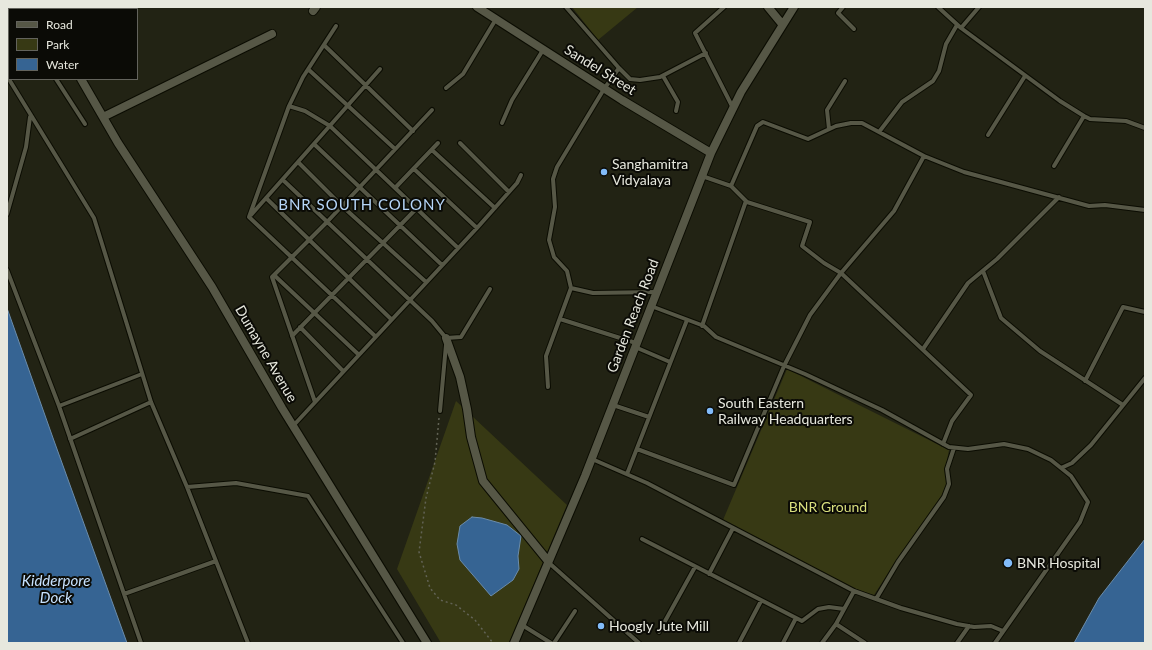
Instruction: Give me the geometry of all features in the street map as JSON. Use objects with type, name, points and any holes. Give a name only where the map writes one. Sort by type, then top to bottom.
[{"type":"street","name":"Sandel Street","points":[[477,7],[604,89],[711,153]]},
{"type":"street","points":[[768,7],[782,24]]},
{"type":"street","name":"Garden Reach Road","points":[[514,643],[592,459],[650,306],[711,153],[733,108],[782,24],[794,7]]},
{"type":"street","points":[[103,117],[272,34]]},
{"type":"street","name":"Dumayne Avenue","points":[[82,80],[103,117],[212,287],[293,426],[427,643]]},
{"type":"street","points":[[446,338],[460,377],[468,409],[471,437],[482,481],[548,561]]},
{"type":"lane","points":[[566,7],[630,79],[640,80],[663,76],[706,53]]},
{"type":"lane","points":[[724,7],[695,32],[733,108]]},
{"type":"lane","points":[[843,7],[838,13],[854,29]]},
{"type":"lane","points":[[938,7],[957,25],[1025,76],[1084,116],[1090,119],[1126,121],[1145,128]]},
{"type":"lane","points":[[961,28],[978,7]]},
{"type":"lane","points":[[446,88],[463,74],[496,19]]},
{"type":"lane","points":[[879,132],[902,102],[933,81],[939,71],[946,44],[957,25]]},
{"type":"lane","points":[[249,216],[289,106],[303,77],[309,70],[336,26]]},
{"type":"lane","points":[[324,45],[413,131]]},
{"type":"lane","points":[[502,123],[512,100],[544,50]]},
{"type":"lane","points":[[548,386],[546,356],[571,288],[567,271],[554,257],[549,240],[555,207],[554,178],[557,167],[604,89],[619,68]]},
{"type":"lane","points":[[249,216],[283,180],[380,69]]},
{"type":"lane","points":[[309,70],[395,149]]},
{"type":"lane","points":[[663,76],[678,102],[676,111]]},
{"type":"lane","points":[[988,135],[1025,76]]},
{"type":"lane","points":[[11,80],[30,117],[94,218],[151,402],[187,487],[248,643]]},
{"type":"lane","points":[[57,80],[86,124]]},
{"type":"lane","points":[[829,129],[827,110],[845,81]]},
{"type":"lane","points":[[289,106],[305,111],[330,126],[458,248]]},
{"type":"lane","points":[[315,402],[272,277],[327,222],[432,110]]},
{"type":"lane","points":[[1054,166],[1084,116]]},
{"type":"lane","points":[[7,214],[26,147],[30,117]]},
{"type":"lane","points":[[731,186],[757,126],[763,122],[808,139],[829,129],[851,123],[862,123],[924,156],[964,172],[1059,196],[1089,206],[1105,205],[1145,210]]},
{"type":"lane","points":[[395,188],[438,143]]},
{"type":"lane","points":[[460,143],[509,192]]},
{"type":"lane","points":[[314,144],[361,186],[442,265]]},
{"type":"lane","points":[[432,150],[495,208]]},
{"type":"lane","points":[[637,449],[734,485],[767,410],[784,366],[810,315],[842,273],[894,211],[924,156]]},
{"type":"lane","points":[[298,162],[342,206],[426,282]]},
{"type":"lane","points":[[414,169],[477,228]]},
{"type":"lane","points":[[293,426],[358,354],[477,228],[509,192],[521,175]]},
{"type":"lane","points":[[702,176],[731,186],[746,201],[810,222],[802,246],[824,263],[842,273],[971,395],[952,421],[943,444]]},
{"type":"lane","points":[[283,180],[410,299],[432,321],[446,338],[440,412]]},
{"type":"lane","points":[[923,349],[968,283],[997,259],[1059,196]]},
{"type":"lane","points":[[266,198],[391,319]]},
{"type":"lane","points":[[702,326],[746,201]]},
{"type":"lane","points":[[292,336],[417,208]]},
{"type":"lane","points":[[249,216],[375,336]]},
{"type":"lane","points":[[7,270],[70,439],[141,643]]},
{"type":"lane","points":[[983,271],[1001,318],[1040,352],[1123,405]]},
{"type":"lane","points":[[274,275],[358,354]]},
{"type":"lane","points":[[571,288],[594,293],[656,292]]},
{"type":"lane","points":[[446,338],[461,337],[490,289]]},
{"type":"lane","points":[[650,306],[702,326],[716,337],[882,410],[943,444],[954,448],[968,449],[1004,444],[1028,449],[1051,460],[1071,476],[1088,502],[1080,522],[995,643]]},
{"type":"lane","points":[[1085,381],[1123,307],[1145,312]]},
{"type":"lane","points":[[560,319],[636,345],[670,362]]},
{"type":"lane","points":[[627,474],[687,320]]},
{"type":"lane","points":[[300,327],[343,371]]},
{"type":"lane","points":[[58,406],[142,374]]},
{"type":"lane","points":[[1061,468],[1072,463],[1091,445],[1145,378]]},
{"type":"lane","points":[[70,439],[151,402]]},
{"type":"lane","points":[[613,405],[649,418]]},
{"type":"lane","points":[[876,599],[898,562],[944,497],[949,484],[946,469],[954,448]]},
{"type":"lane","points":[[592,459],[647,483],[854,591],[901,608],[969,626],[991,626],[1003,631]]},
{"type":"lane","points":[[187,487],[236,483],[308,496],[403,643]]},
{"type":"lane","points":[[709,574],[733,528]]},
{"type":"lane","points":[[642,539],[802,621],[818,609],[829,607],[844,609]]},
{"type":"lane","points":[[124,594],[216,561]]},
{"type":"lane","points":[[548,561],[639,643]]},
{"type":"lane","points":[[659,632],[695,566]]},
{"type":"lane","points":[[822,643],[836,624],[854,591]]},
{"type":"lane","points":[[739,643],[761,601]]},
{"type":"lane","points":[[522,625],[553,643],[575,611]]},
{"type":"lane","points":[[783,643],[796,618]]},
{"type":"lane","points":[[836,624],[865,643]]},
{"type":"lane","points":[[956,643],[969,626]]},
{"type":"path","points":[[440,412],[435,462],[426,498],[419,552],[430,588],[440,600],[456,605],[475,620],[493,643]]},
{"type":"green space","points":[[572,7],[638,7],[598,40]]},
{"type":"green space","name":"BNR Ground","points":[[787,369],[949,450],[945,470],[947,484],[942,495],[874,595],[854,589],[723,520]]},
{"type":"green space","points":[[456,401],[567,505],[509,643],[441,643],[397,569]]},
{"type":"water","name":"Kidderpore Dock","points":[[7,308],[53,438],[127,643],[7,643]]},
{"type":"water","points":[[472,517],[482,518],[507,525],[521,536],[518,556],[519,569],[513,580],[491,596],[460,560],[457,544],[460,526]]},
{"type":"water","points":[[1145,539],[1145,643],[1074,643],[1099,598]]},
{"type":"place","name":"Sanghamitra Vidyalaya","points":[[604,172]]},
{"type":"place","name":"South Eastern Railway Headquarters","points":[[710,411]]},
{"type":"place","name":"BNR Hospital","points":[[1008,563]]},
{"type":"place","name":"Hoogly Jute Mill","points":[[601,626]]},
{"type":"district","name":"BNR SOUTH COLONY","points":[[362,205]]}]
